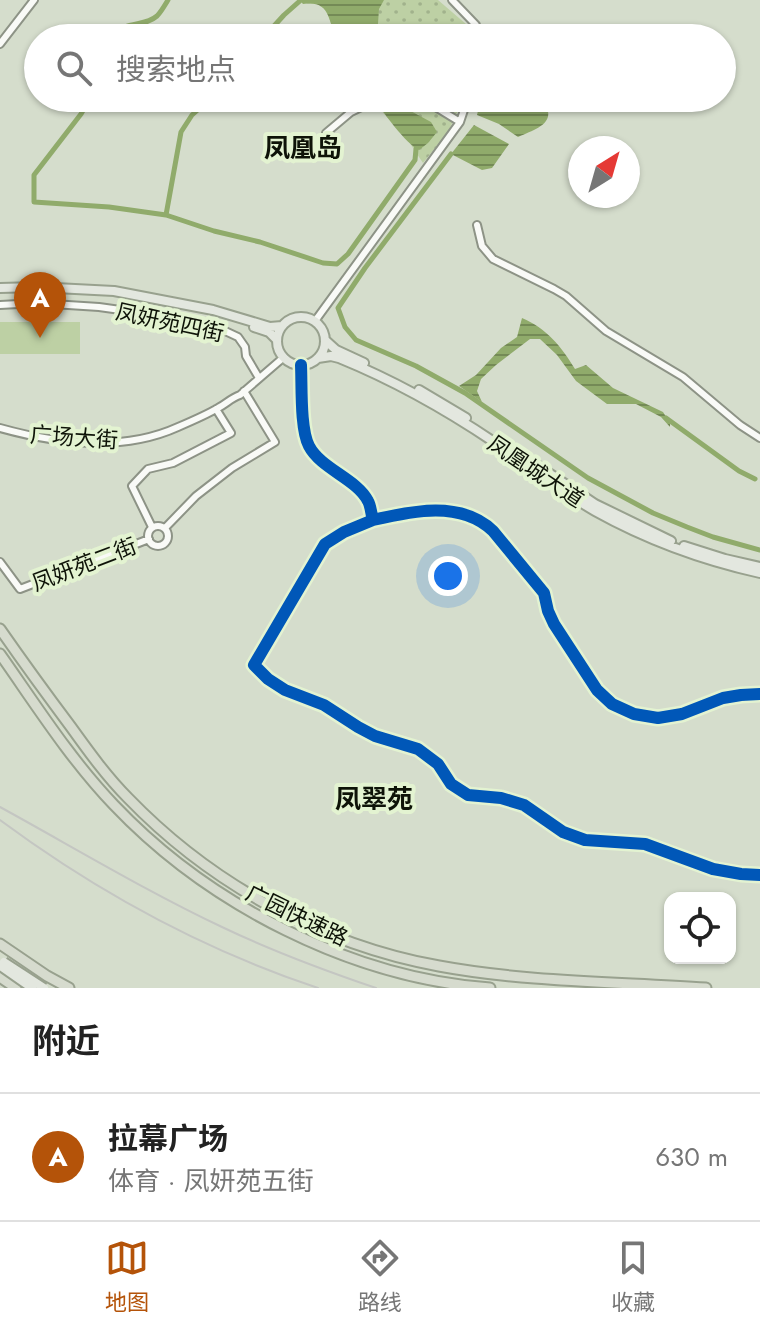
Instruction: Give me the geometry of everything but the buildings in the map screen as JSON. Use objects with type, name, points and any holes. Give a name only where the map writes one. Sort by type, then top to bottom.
[{"type":"highway","name":"广园快速路","points":[[0,629],[103,771],[128,799],[214,872],[276,909],[364,947],[436,966],[507,976],[706,988]]},
{"type":"highway","name":"广园快速路","points":[[0,654],[61,741],[112,803],[153,842],[208,885],[278,927],[331,950],[444,982],[490,988]]},
{"type":"highway","points":[[0,944],[69,988]]},
{"type":"highway","points":[[1,967],[16,988]]},
{"type":"highway","points":[[24,988],[31,978],[47,976]]},
{"type":"main road","points":[[0,291],[36,287],[114,291],[213,310],[270,327],[282,326]]},
{"type":"main road","points":[[0,291],[61,292],[142,301],[236,322],[269,332],[277,340],[282,355],[291,363],[301,365],[318,358],[324,350],[323,331],[315,321],[301,317],[292,318],[282,326],[277,340]]},
{"type":"main road","name":"凤凰城大道","points":[[325,340],[336,350],[450,407],[613,514],[685,546],[760,570]]},
{"type":"main road","name":"凤凰城大道","points":[[318,358],[339,358],[410,391],[496,442],[579,501],[630,529],[694,555],[760,570]]},
{"type":"main road","points":[[1,967],[32,988]]},
{"type":"main road","points":[[1,967],[44,988]]},
{"type":"street","points":[[0,44],[34,0]]},
{"type":"street","points":[[452,0],[475,24]]},
{"type":"street","points":[[326,133],[351,112]]},
{"type":"street","points":[[444,112],[460,122]]},
{"type":"street","points":[[315,321],[460,122],[463,112]]},
{"type":"street","points":[[477,225],[482,246],[493,259],[566,296],[606,331],[683,377],[760,438]]},
{"type":"street","name":"凤妍苑四街","points":[[0,305],[37,303],[102,308],[223,330],[238,337],[258,377]]},
{"type":"street","name":"广场大街","points":[[0,428],[23,435],[79,443],[135,441],[156,436],[216,409],[244,391],[282,355]]},
{"type":"street","points":[[301,365],[307,444],[317,458],[360,491],[368,501],[373,520]]},
{"type":"street","name":"广场大街","points":[[234,397],[258,377]]},
{"type":"street","points":[[165,528],[196,496],[232,468],[275,442],[244,391]]},
{"type":"street","points":[[152,527],[132,486],[148,469],[173,463],[231,433],[216,409]]},
{"type":"street","points":[[760,694],[723,698],[670,717],[646,717],[612,704],[597,690],[550,618],[544,593],[493,531],[469,515],[451,511],[416,512],[373,520],[325,544],[254,665],[260,673],[285,690],[324,705],[375,736],[418,749],[438,764],[451,784],[468,795],[501,798],[524,805],[563,832],[585,840],[645,844],[713,869],[760,875]]},
{"type":"street","points":[[159,525],[165,528],[169,537],[163,545],[153,545],[148,533],[152,527],[159,525]]},
{"type":"street","name":"凤妍苑二街","points":[[0,562],[20,589],[149,539]]},
{"type":"shaded area","points":[[300,0],[438,0],[466,24],[331,24],[327,13],[319,5],[303,4]]},
{"type":"shaded area","points":[[300,0],[384,0],[379,9],[378,24],[331,24],[327,13],[319,5],[303,4]]},
{"type":"shaded area","points":[[384,112],[412,112],[431,122],[437,132],[419,150],[401,135]]},
{"type":"shaded area","points":[[457,112],[448,132],[423,163],[405,136],[384,114]]},
{"type":"shaded area","points":[[478,112],[548,113],[547,119],[539,127],[518,137],[499,124],[477,115]]},
{"type":"shaded area","points":[[474,125],[509,144],[492,168],[482,170],[451,154]]},
{"type":"shaded area","points":[[522,318],[553,339],[575,369],[586,365],[613,388],[663,412],[670,427],[661,417],[636,404],[607,404],[576,381],[557,355],[540,339],[530,339],[481,379],[477,391],[482,402],[459,386],[476,375],[501,348],[517,337]]},
{"type":"shaded area","points":[[0,322],[80,322],[80,354],[0,354]]},
{"type":"waterway","points":[[137,24],[152,20],[168,0]]},
{"type":"waterway","points":[[276,24],[301,0]]},
{"type":"waterway","points":[[82,112],[34,175],[34,202],[166,215],[323,263],[337,264],[348,254],[415,160],[416,149]]},
{"type":"waterway","points":[[166,215],[181,132],[195,112]]},
{"type":"waterway","points":[[451,154],[338,308],[345,327],[356,340],[416,366],[465,393],[588,478],[653,513],[713,537],[760,550]]},
{"type":"waterway","points":[[666,418],[739,471],[755,479]]},
{"type":"railway","points":[[0,807],[222,927],[298,960],[376,988]]},
{"type":"railway","points":[[0,820],[74,871],[152,916],[234,956],[318,988]]},
{"type":"cycle path","points":[[301,365],[303,418],[309,446],[322,461],[363,493],[373,520],[325,544],[254,665],[285,690],[324,705],[375,736],[418,749],[438,764],[451,784],[468,795],[501,798],[524,805],[563,832],[585,840],[645,844],[713,869],[760,875]]},
{"type":"cycle path","points":[[373,520],[436,510],[466,515],[480,521],[493,531],[544,593],[554,624],[597,690],[612,704],[634,714],[658,718],[682,714],[723,698],[760,694]]},
{"type":"place","name":"拉幕广场","points":[[40,338]]},
{"type":"district","name":"凤凰岛","points":[[303,148]]},
{"type":"district","name":"凤翠苑","points":[[374,799]]}]
